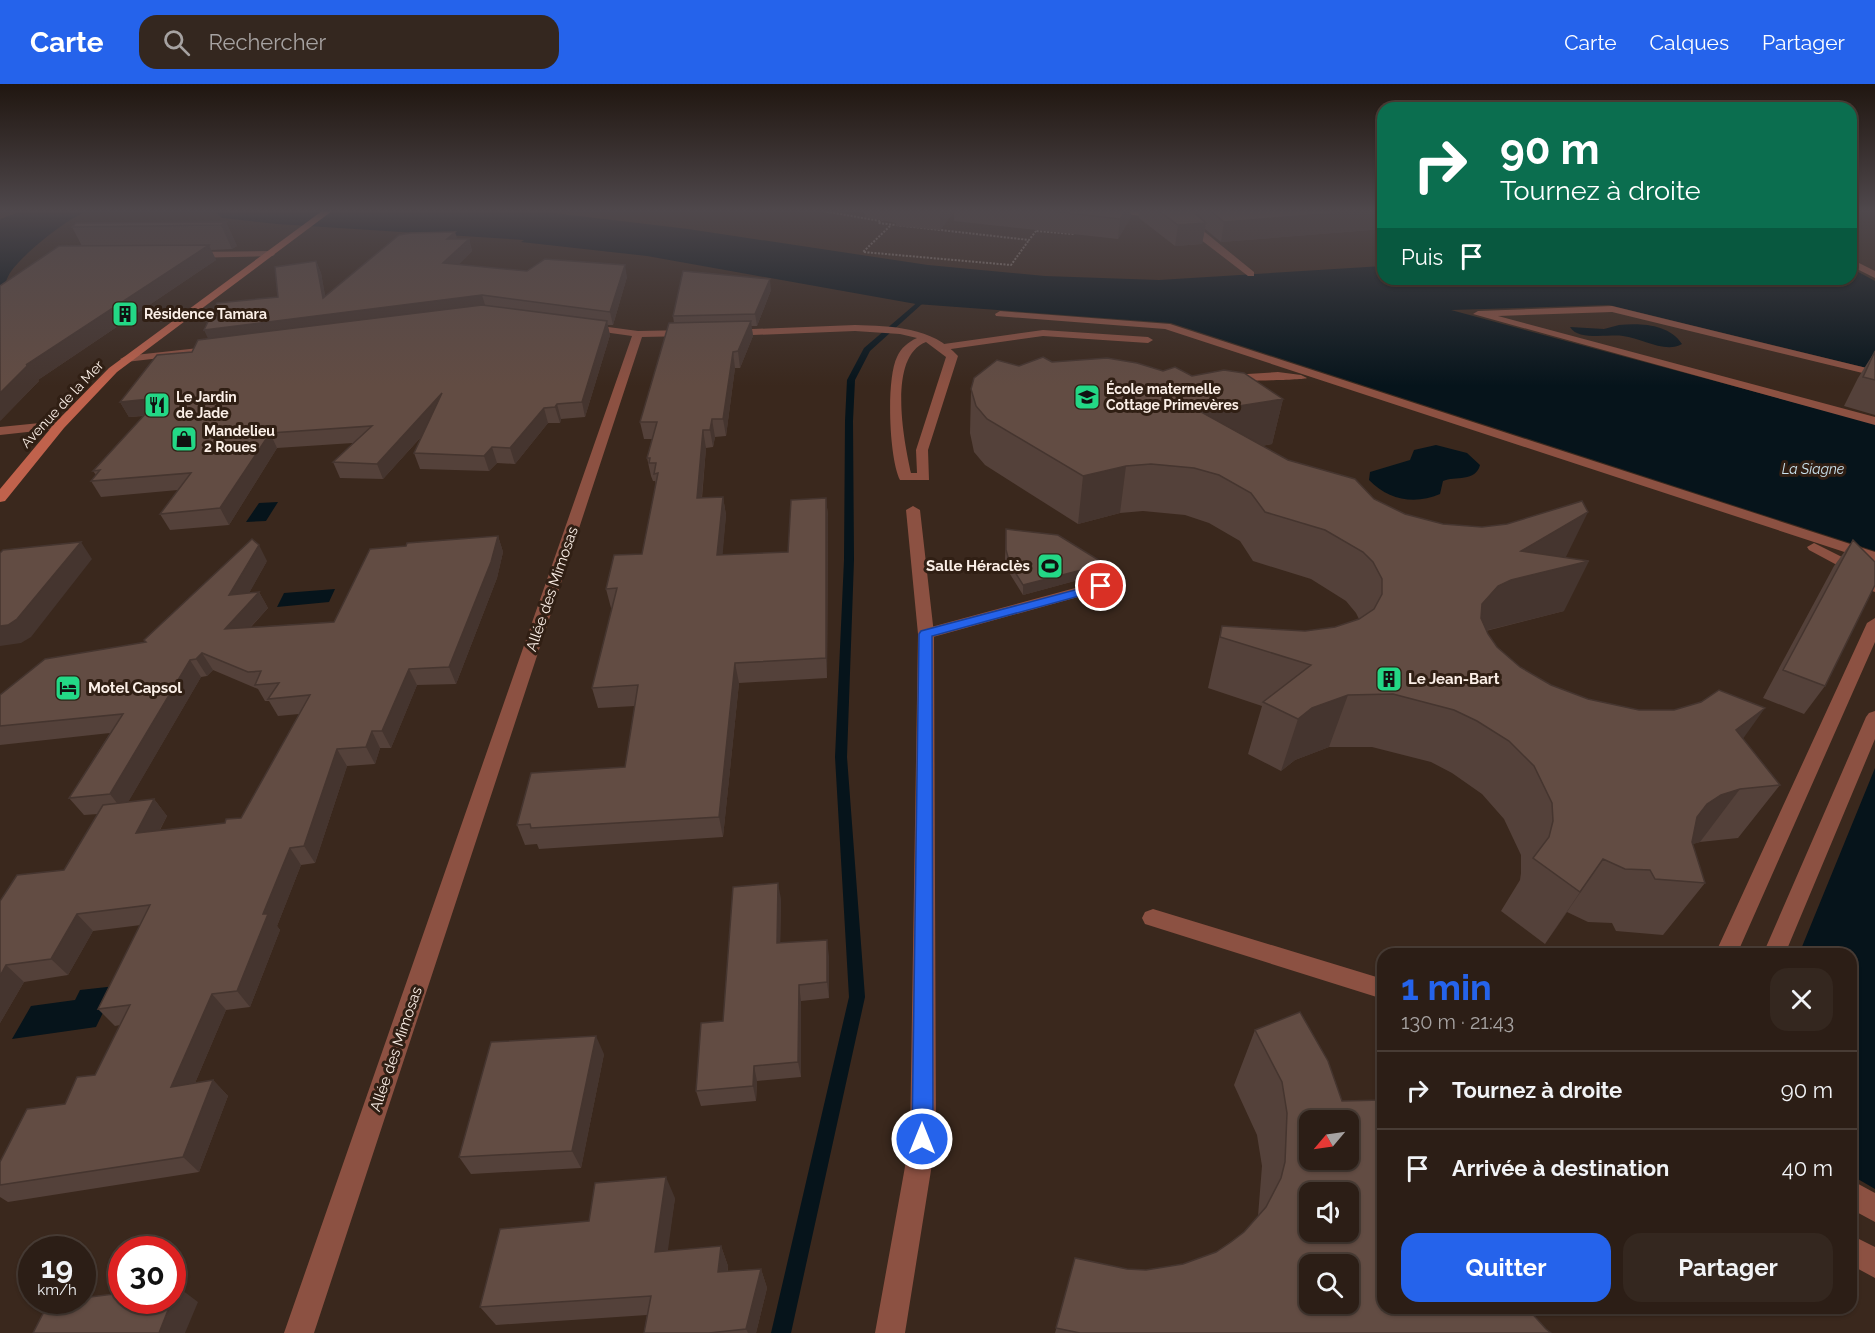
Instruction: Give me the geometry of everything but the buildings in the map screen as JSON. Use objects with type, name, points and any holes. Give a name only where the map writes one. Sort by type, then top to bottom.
[{"type":"main road","name":"Avenue de la Mer","points":[[0,498],[91,391],[126,359],[249,269]]},
{"type":"street","points":[[1245,269],[1251,274]]},
{"type":"street","points":[[1875,373],[1612,309],[1478,314],[1875,421]]},
{"type":"street","points":[[1000,314],[1166,326],[1875,557]]},
{"type":"street","points":[[580,326],[638,334],[795,331],[841,327],[875,328],[927,338],[944,346],[952,356],[922,450],[924,477],[905,477],[896,421],[896,387],[902,356],[910,345],[927,338]]},
{"type":"street","points":[[944,346],[1043,333],[1148,340]]},
{"type":"street","name":"Allée des Mimosas","points":[[299,1333],[638,334]]},
{"type":"street","points":[[126,359],[231,347]]},
{"type":"street","points":[[1231,378],[1296,376],[1819,549],[1855,569],[1875,587]]},
{"type":"street","points":[[0,431],[60,425]]},
{"type":"street","points":[[890,1333],[922,1139],[926,634],[913,510]]},
{"type":"street","points":[[926,634],[1101,586]]},
{"type":"street","points":[[1729,948],[1875,623]]},
{"type":"street","points":[[1777,948],[1875,717]]},
{"type":"street","points":[[1153,918],[1377,986]]},
{"type":"street","points":[[1857,1198],[1875,1208]]},
{"type":"street","points":[[1857,1253],[1875,1264]]},
{"type":"water","points":[[0,269],[13,269],[7,279],[0,310]]},
{"type":"water","name":"La Siagne","points":[[721,269],[974,269],[1045,276],[1159,280],[1330,269],[1377,269],[1377,285],[1857,285],[1857,271],[1875,281],[1875,370],[1609,305],[1451,310],[1875,424],[1875,551],[1171,323],[916,304]]},
{"type":"water","points":[[1619,325],[1654,326],[1670,332],[1682,344],[1668,347],[1630,337],[1580,334],[1570,327],[1604,329]]},
{"type":"water","points":[[1436,445],[1467,453],[1480,465],[1478,470],[1464,478],[1443,481],[1440,494],[1412,500],[1393,496],[1376,487],[1369,480],[1370,472],[1410,460],[1414,450]]},
{"type":"water","points":[[278,502],[266,521],[246,522],[259,503]]},
{"type":"water","points":[[335,589],[329,602],[277,607],[284,593]]},
{"type":"water","points":[[1875,768],[1875,1189],[1857,1178],[1857,948],[1801,948]]},
{"type":"water","points":[[116,986],[96,1027],[12,1039],[31,1006],[75,1000],[80,990]]},
{"type":"waterway","points":[[781,1333],[857,997],[841,757],[849,560],[851,380],[867,350],[929,295]]},
{"type":"place","name":"Résidence Tamara","points":[[125,314]]},
{"type":"place","name":"École maternelle Cottage Primevères","points":[[1087,397]]},
{"type":"place","name":"Le Jardin de Jade","points":[[157,405]]},
{"type":"place","name":"Mandelieu 2 Roues","points":[[184,439]]},
{"type":"place","name":"Salle Héraclès","points":[[1050,566]]},
{"type":"place","name":"Le Jean-Bart","points":[[1389,679]]},
{"type":"place","name":"Motel Capsol","points":[[68,688]]},
{"type":"route","points":[[922,1139],[926,634],[1101,586]]}]
